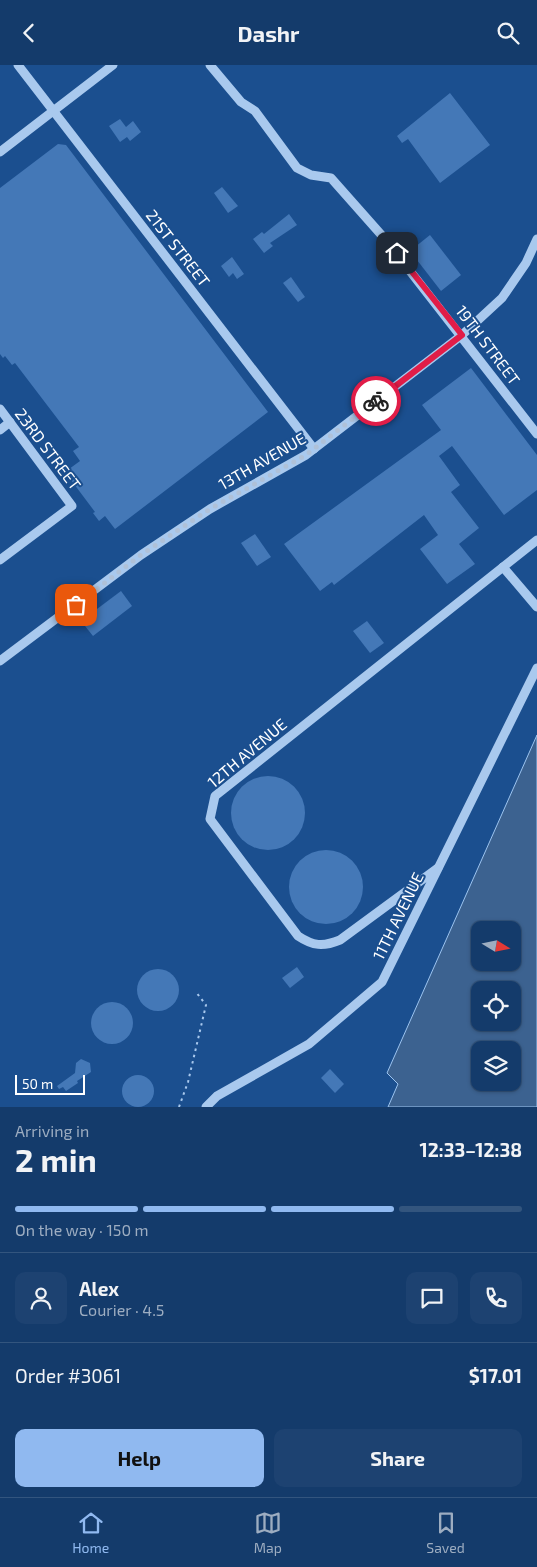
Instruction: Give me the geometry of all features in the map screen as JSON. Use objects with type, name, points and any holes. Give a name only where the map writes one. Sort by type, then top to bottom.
[{"type":"lane","name":"21ST STREET","points":[[18,65],[314,449]]},
{"type":"lane","points":[[0,152],[113,65]]},
{"type":"lane","name":"19TH STREET","points":[[210,65],[241,102],[255,111],[296,168],[311,175],[331,178],[385,239],[462,335],[537,434]]},
{"type":"lane","name":"13TH AVENUE","points":[[0,661],[141,555],[202,514],[314,449],[462,335],[502,298],[526,263],[537,239]]},
{"type":"lane","name":"23RD STREET","points":[[0,409],[72,506],[0,560]]},
{"type":"lane","points":[[0,430],[10,422]]},
{"type":"lane","name":"12TH AVENUE","points":[[438,869],[340,940],[326,945],[310,945],[298,936],[210,819],[215,796],[537,541]]},
{"type":"lane","points":[[503,567],[537,607]]},
{"type":"lane","name":"11TH AVENUE","points":[[206,1107],[217,1096],[309,1044],[382,982],[537,668]]},
{"type":"path","points":[[179,1107],[188,1082],[206,1005],[196,991]]},
{"type":"water","points":[[537,735],[537,1107],[388,1107],[398,1084],[387,1073]]},
{"type":"building","points":[[450,93],[490,145],[440,183],[408,139],[402,143],[397,136]]},
{"type":"building","points":[[120,119],[126,127],[133,121],[141,132],[130,141],[127,137],[120,142],[109,126]]},
{"type":"building","points":[[58,144],[66,145],[268,412],[115,529],[105,516],[99,521],[93,513],[95,512],[65,472],[80,461],[73,451],[79,447],[15,363],[12,365],[5,356],[3,358],[0,354],[0,188]]},
{"type":"building","points":[[222,187],[238,206],[228,213],[214,193]]},
{"type":"building","points":[[289,214],[297,225],[270,243],[273,246],[264,253],[253,239],[262,232],[264,234]]},
{"type":"building","points":[[430,235],[461,275],[441,291],[410,251]]},
{"type":"building","points":[[232,257],[244,274],[237,279],[233,273],[229,277],[221,266]]},
{"type":"building","points":[[291,277],[305,297],[298,302],[283,283]]},
{"type":"building","points":[[471,368],[537,455],[537,490],[504,515],[452,446],[439,456],[460,485],[451,492],[479,528],[459,544],[475,564],[447,584],[420,549],[438,535],[424,515],[334,585],[332,582],[320,591],[284,544],[441,430],[422,405]]},
{"type":"building","points":[[255,534],[271,557],[257,566],[241,543]]},
{"type":"building","points":[[121,591],[132,606],[93,636],[81,621]]},
{"type":"building","points":[[367,621],[384,643],[370,653],[353,631]]},
{"type":"building","points":[[268,776],[289,782],[299,792],[305,813],[299,834],[289,844],[268,850],[247,844],[237,834],[231,813],[237,792],[247,782]]},
{"type":"building","points":[[326,850],[347,856],[357,866],[363,887],[357,908],[347,918],[326,924],[305,918],[295,908],[289,887],[295,866],[305,856]]},
{"type":"building","points":[[297,967],[304,977],[290,988],[282,978]]},
{"type":"building","points":[[162,969],[170,972],[176,978],[179,990],[176,1002],[170,1008],[154,1011],[146,1008],[140,1002],[137,986],[140,978],[146,972]]},
{"type":"building","points":[[116,1002],[124,1005],[130,1011],[133,1023],[130,1035],[124,1041],[108,1044],[100,1041],[94,1035],[91,1019],[94,1011],[100,1005]]},
{"type":"building","points":[[81,1059],[90,1063],[91,1072],[66,1091],[63,1087],[59,1089],[57,1086],[75,1073],[76,1063]]},
{"type":"building","points":[[330,1069],[344,1084],[335,1093],[321,1078]]},
{"type":"building","points":[[138,1075],[150,1079],[154,1091],[150,1103],[138,1107],[126,1103],[122,1091],[126,1079]]},
{"type":"way so far","points":[[76,605],[141,555],[210,509],[306,455],[376,401]]},
{"type":"route","points":[[376,401],[462,335],[397,253]]}]
